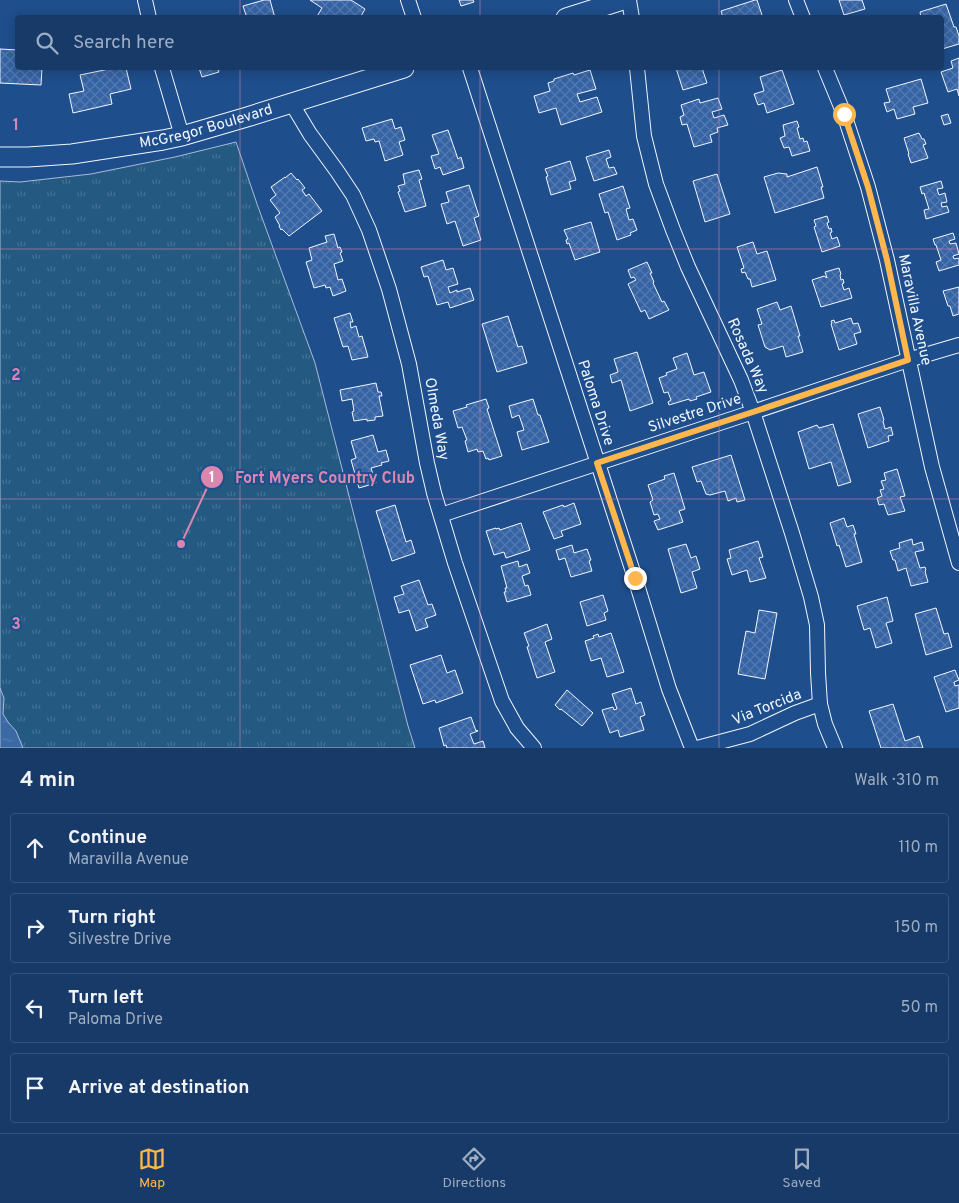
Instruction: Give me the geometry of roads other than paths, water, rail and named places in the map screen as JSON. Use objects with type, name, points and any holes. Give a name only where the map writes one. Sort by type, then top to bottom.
[{"type":"main road","points":[[576,15],[623,0]]},
{"type":"main road","name":"McGregor Boulevard","points":[[0,157],[72,154],[182,136],[292,104],[398,70]]},
{"type":"street","points":[[145,0],[148,15]]},
{"type":"street","points":[[408,0],[413,15]]},
{"type":"street","points":[[629,0],[632,15]]},
{"type":"street","points":[[796,0],[802,15]]},
{"type":"street","points":[[163,70],[182,136]]},
{"type":"street","name":"Paloma Drive","points":[[471,70],[669,689],[692,748]]},
{"type":"street","name":"Rosada Way","points":[[637,70],[644,136],[656,184],[672,230],[688,267],[736,367],[753,412],[792,533],[817,625],[820,704],[825,724],[835,748]]},
{"type":"street","name":"Maravilla Avenue","points":[[826,70],[844,114],[868,187],[887,260],[932,466],[959,563]]},
{"type":"street","name":"Olmeda Way","points":[[292,104],[310,134],[353,195],[369,230],[389,288],[410,364],[427,463],[455,563],[502,701],[517,728],[534,748]]},
{"type":"street","name":"Silvestre Drive","points":[[441,515],[908,360],[959,345]]},
{"type":"street","name":"Via Torcida","points":[[696,748],[750,734],[795,713],[820,704]]},
{"type":"water","points":[[0,688],[4,698],[3,714],[16,731],[23,748],[0,748]]},
{"type":"place","name":"Fort Myers Country Club","points":[[181,544]]}]
